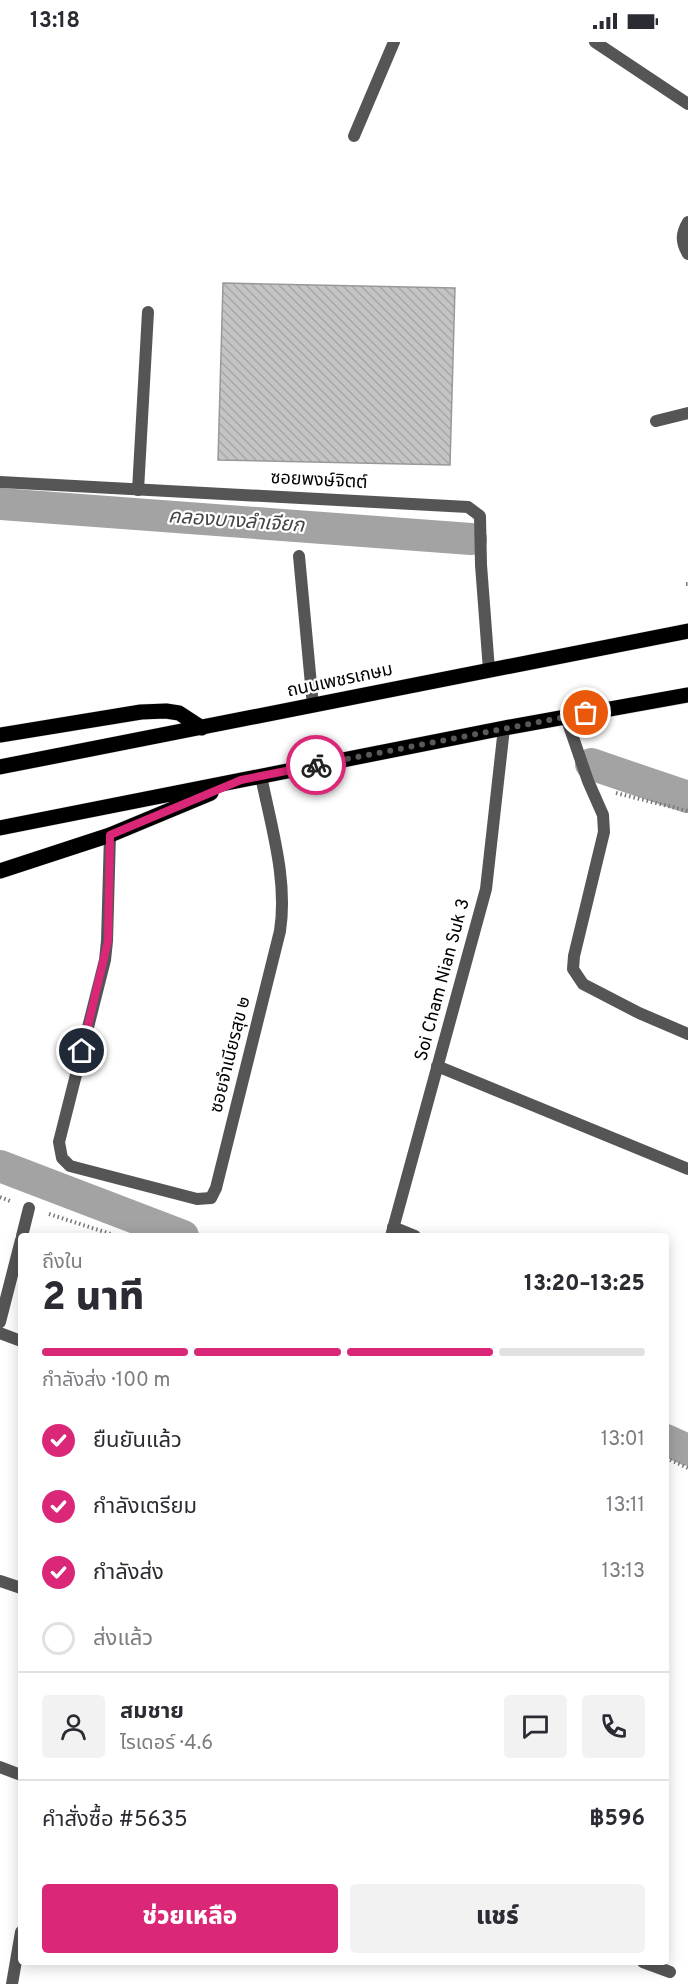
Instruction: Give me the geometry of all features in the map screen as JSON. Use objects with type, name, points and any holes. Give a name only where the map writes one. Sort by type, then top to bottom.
[{"type":"main road","name":"ถนนเพชรเกษม","points":[[0,767],[688,630]]},
{"type":"main road","points":[[0,828],[504,728],[688,695]]},
{"type":"main road","points":[[0,735],[141,712],[166,711],[179,713],[202,728]]},
{"type":"main road","points":[[0,871],[110,835],[241,780]]},
{"type":"street","points":[[354,136],[394,42]]},
{"type":"street","points":[[595,42],[688,104]]},
{"type":"street","points":[[688,222],[682,231],[683,244],[688,254]]},
{"type":"street","points":[[138,490],[148,312]]},
{"type":"street","points":[[656,421],[688,413]]},
{"type":"street","name":"ซอยพงษ์จิตต์","points":[[0,482],[468,507],[480,516],[481,565],[489,670]]},
{"type":"street","points":[[299,556],[313,706]]},
{"type":"street","points":[[566,717],[588,781],[603,815],[604,832],[573,956],[573,969],[583,984],[639,1013],[688,1034]]},
{"type":"street","name":"Soi Cham Nian Suk 3","points":[[392,1231],[486,889],[504,728]]},
{"type":"street","name":"ซอยจำเนียรสุข ๒","points":[[110,835],[108,941],[59,1142],[62,1158],[69,1166],[197,1199],[211,1198],[216,1188],[284,910],[282,883],[261,776]]},
{"type":"street","points":[[437,1066],[688,1169]]},
{"type":"street","points":[[22,1233],[29,1208]]},
{"type":"street","points":[[0,1322],[18,1250]]},
{"type":"street","points":[[0,1333],[18,1340]]},
{"type":"street","points":[[0,1581],[18,1587]]},
{"type":"street","points":[[0,1767],[18,1774]]},
{"type":"street","points":[[12,1984],[18,1949]]},
{"type":"street","points":[[651,1965],[670,1972]]},
{"type":"path","points":[[594,792],[619,794],[688,811]]},
{"type":"path","points":[[0,1197],[108,1233]]},
{"type":"path","points":[[669,1459],[688,1468]]},
{"type":"building","points":[[223,283],[455,288],[450,465],[218,460]]},
{"type":"waterway","name":"คลองบางลำเจียก","points":[[0,504],[471,539]]},
{"type":"waterway","name":"คลองบางลำเจียก","points":[[591,764],[688,797]]},
{"type":"waterway","points":[[0,1166],[175,1233]]},
{"type":"waterway","points":[[669,1441],[688,1450]]},
{"type":"way so far","points":[[316,765],[586,713]]},
{"type":"route","points":[[82,1051],[108,941],[110,835],[241,780],[316,765]]}]
